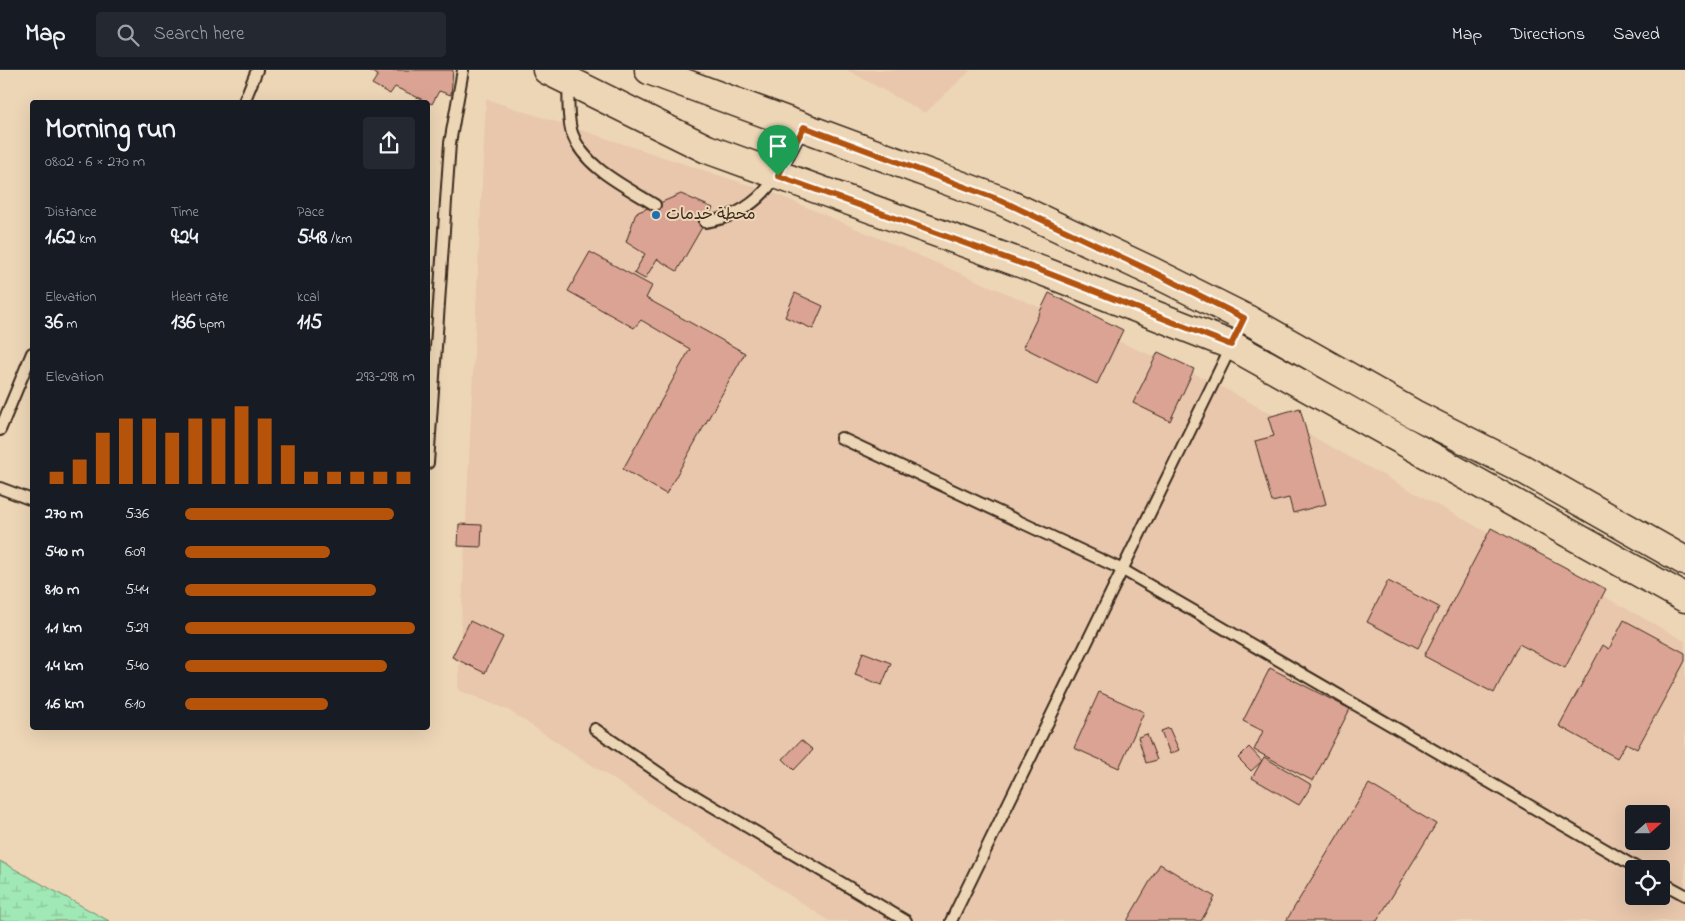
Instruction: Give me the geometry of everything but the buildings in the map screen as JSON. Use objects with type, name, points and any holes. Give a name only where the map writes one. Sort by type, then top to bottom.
[{"type":"main road","points":[[649,70],[1000,200],[1153,272],[1244,318],[1414,414],[1520,468],[1685,561]]},
{"type":"main road","points":[[562,74],[707,149],[1045,272],[1231,345],[1685,598]]},
{"type":"lane","points":[[245,100],[257,70]]},
{"type":"lane","points":[[430,434],[450,143],[463,70]]},
{"type":"lane","points":[[562,74],[572,132],[583,152],[602,172],[655,205]]},
{"type":"lane","points":[[705,222],[721,220],[745,211],[778,176],[804,127]]},
{"type":"lane","points":[[950,921],[1244,318]]},
{"type":"lane","points":[[0,430],[30,358]]},
{"type":"lane","points":[[841,438],[1122,570],[1625,861]]},
{"type":"lane","points":[[0,488],[30,499]]},
{"type":"lane","points":[[595,729],[675,784],[906,921]]},
{"type":"lane","points":[[1670,887],[1685,895]]},
{"type":"shaded area","points":[[847,70],[971,70],[925,113]]},
{"type":"shaded area","points":[[486,99],[776,194],[1213,382],[1685,641],[1685,921],[829,921],[508,710],[458,690]]},
{"type":"green space","points":[[0,861],[109,921],[0,921]]},
{"type":"place","name":"محطة خدمات","points":[[656,215]]},
{"type":"route","points":[[804,127],[1000,200],[1153,272],[1244,318],[1231,345],[1045,272],[778,176],[804,127]]}]
